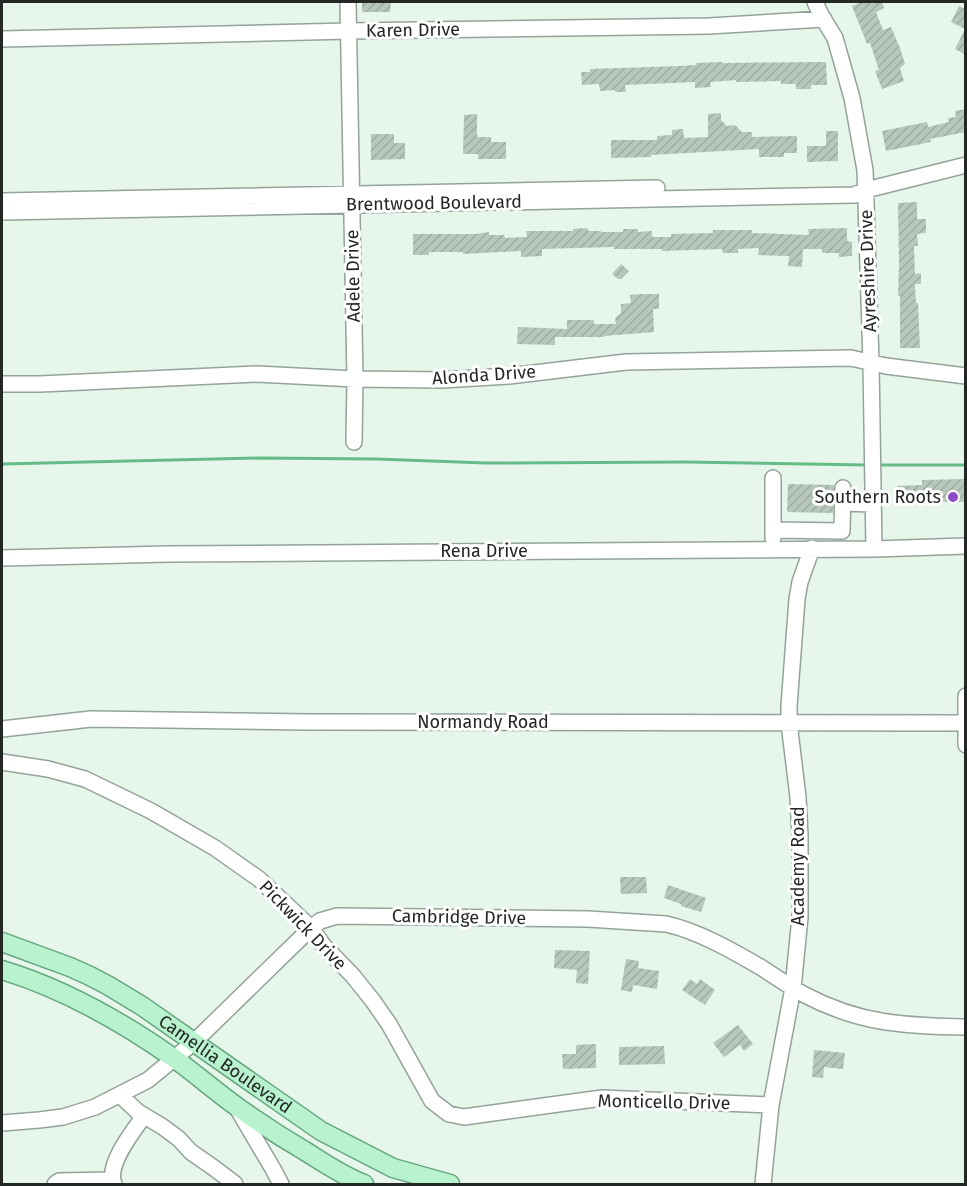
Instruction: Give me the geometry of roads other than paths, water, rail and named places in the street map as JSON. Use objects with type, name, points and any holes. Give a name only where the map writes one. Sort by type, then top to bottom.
[{"type":"main road","name":"Camellia Boulevard","points":[[2,942],[90,976],[142,1006],[312,1125],[339,1141],[393,1168],[450,1185]]},
{"type":"main road","name":"Camellia Boulevard","points":[[2,970],[25,977],[85,1003],[113,1019],[174,1059],[235,1106],[323,1163],[364,1185]]},
{"type":"street","name":"Adele Drive","points":[[348,2],[355,379],[354,442]]},
{"type":"street","name":"Ayreshire Drive","points":[[814,2],[835,38],[852,99],[865,170],[874,549]]},
{"type":"street","name":"Karen Drive","points":[[2,39],[709,26],[824,19]]},
{"type":"street","name":"Brentwood Boulevard","points":[[2,201],[854,195],[966,165]]},
{"type":"street","name":"Brentwood Boulevard","points":[[2,212],[351,199]]},
{"type":"street","name":"Alonda Drive","points":[[2,384],[257,374],[355,379],[453,379],[509,376],[626,362],[851,358],[886,366],[966,376]]},
{"type":"street","points":[[773,478],[773,549]]},
{"type":"street","points":[[773,530],[842,531],[843,496],[873,504]]},
{"type":"street","name":"Academy Road","points":[[763,1185],[771,1105],[794,988],[800,917],[798,796],[789,723],[797,599],[800,582],[825,531]]},
{"type":"street","name":"Rena Drive","points":[[2,558],[180,554],[874,549],[966,546]]},
{"type":"street","points":[[966,696],[966,745]]},
{"type":"street","name":"Normandy Road","points":[[2,729],[91,719],[319,722],[965,723]]},
{"type":"street","name":"Pickwick Drive","points":[[2,762],[48,769],[85,779],[151,811],[215,848],[259,879],[311,928],[323,945],[373,1000],[432,1101],[449,1114]]},
{"type":"street","name":"Cambridge Drive","points":[[2,1123],[63,1117],[95,1107],[148,1080],[194,1042],[311,928],[320,921],[337,916],[576,919],[666,924],[700,936],[746,959],[794,988],[832,1007],[881,1022],[966,1027]]},
{"type":"street","points":[[120,1095],[138,1112],[179,1139],[191,1152],[235,1185]]},
{"type":"street","name":"Monticello Drive","points":[[449,1114],[464,1117],[602,1098],[771,1105]]},
{"type":"street","points":[[235,1106],[281,1185]]},
{"type":"street","points":[[55,1185],[59,1181],[113,1182],[114,1167],[121,1150],[144,1116]]},
{"type":"waterway","points":[[2,464],[260,458],[486,463],[686,462],[866,465]]},
{"type":"waterway","points":[[876,465],[966,465]]},
{"type":"place","name":"Southern Roots","points":[[953,497]]}]
